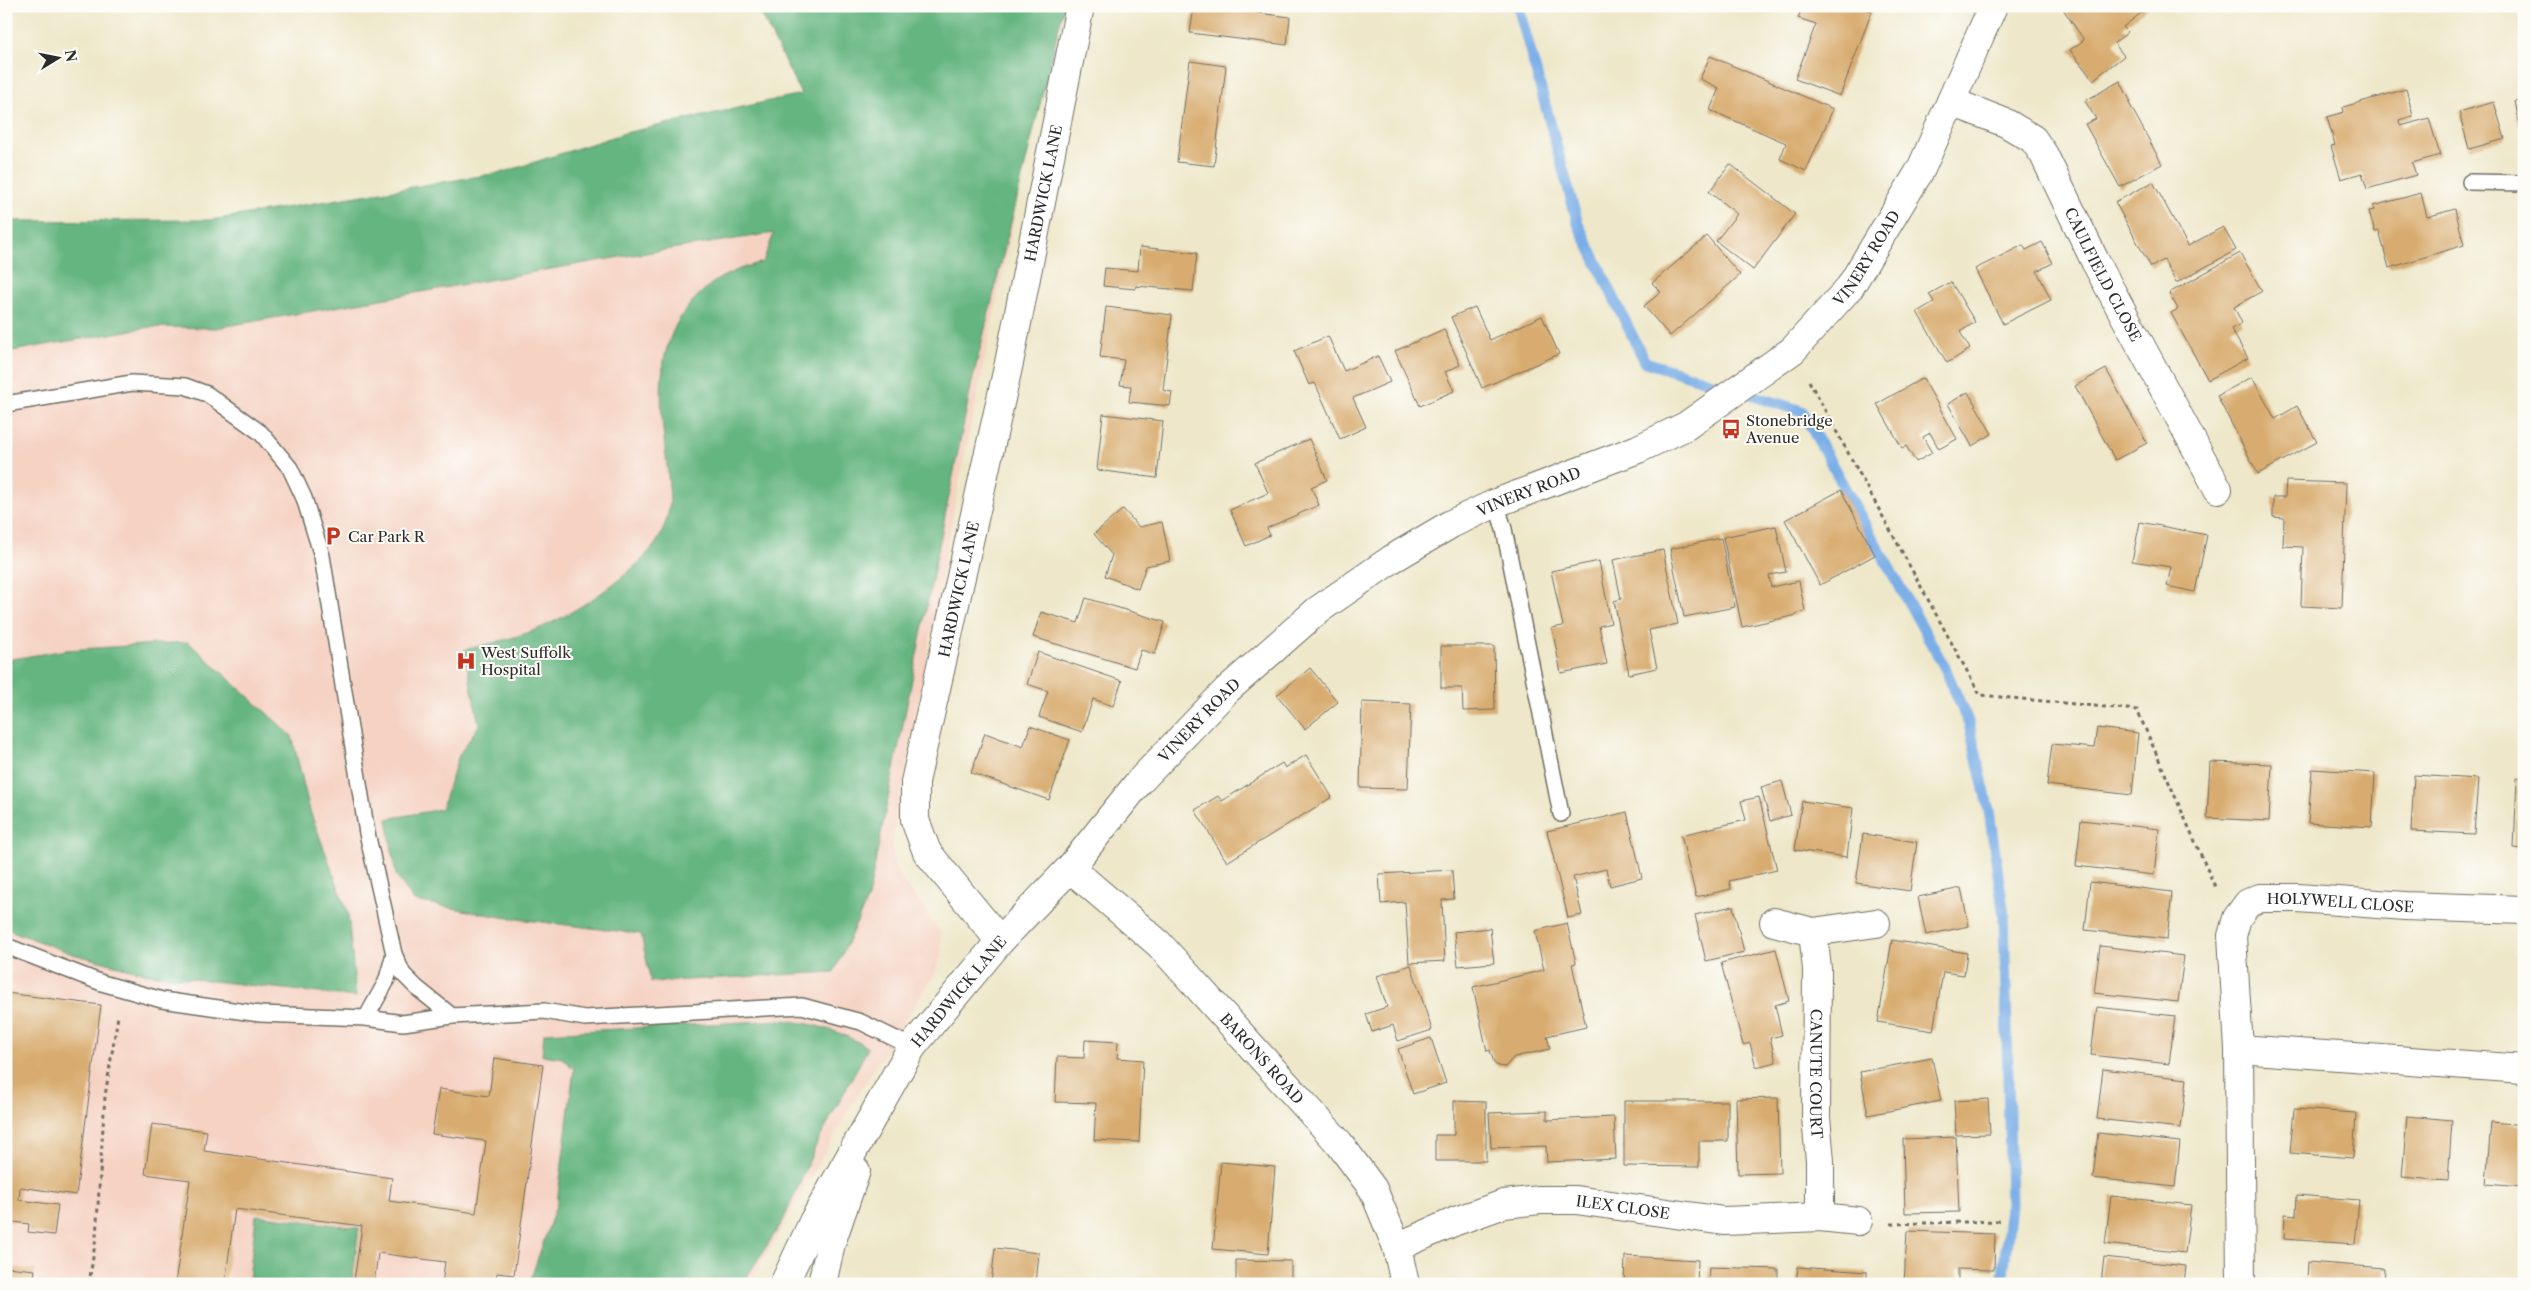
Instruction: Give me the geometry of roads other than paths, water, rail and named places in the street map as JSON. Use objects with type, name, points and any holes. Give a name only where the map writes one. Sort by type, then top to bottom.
[{"type":"street","name":"HARDWICK LANE","points":[[784,1284],[813,1222],[912,1047],[1000,941],[927,852],[916,820],[915,782],[1009,362],[1080,6]]},
{"type":"street","name":"VINERY ROAD","points":[[1000,941],[1070,868],[1139,782],[1227,690],[1318,610],[1392,559],[1451,524],[1496,503],[1638,449],[1686,426],[1792,350],[1850,287],[1921,169],[1993,6]]},
{"type":"street","name":"CAULFIELD CLOSE","points":[[1952,102],[2006,123],[2033,139],[2044,155],[2095,261],[2218,489]]},
{"type":"street","name":"BARONS ROAD","points":[[1070,868],[1159,944],[1339,1143],[1373,1189],[1397,1247],[1405,1284]]},
{"type":"street","name":"HOLYWELL CLOSE","points":[[2239,1049],[2232,936],[2237,918],[2248,903],[2260,898],[2298,898],[2405,906],[2524,910]]},
{"type":"street","points":[[1774,922],[1813,932],[1876,923]]},
{"type":"street","name":"CANUTE COURT","points":[[1813,932],[1816,969],[1816,1117],[1820,1161],[1820,1218]]},
{"type":"street","points":[[2241,1284],[2239,1049],[2524,1069]]},
{"type":"street","name":"HARDWICK LANE","points":[[822,1284],[832,1243],[877,1111]]},
{"type":"street","name":"ILEX CLOSE","points":[[1397,1247],[1456,1221],[1504,1204],[1540,1200],[1576,1200],[1724,1221],[1820,1218],[1858,1221]]},
{"type":"lane","points":[[2470,182],[2524,183]]},
{"type":"lane","points":[[6,404],[132,383],[185,386],[207,394],[261,433],[290,468],[304,498],[322,556],[367,833],[394,954],[403,974],[417,988],[452,1016]]},
{"type":"lane","points":[[1496,503],[1504,529],[1561,814]]},
{"type":"lane","points":[[6,946],[102,983],[162,1000],[260,1014],[366,1018],[403,1023],[452,1016],[544,1011],[585,1018],[802,1006],[860,1022],[912,1047]]},
{"type":"lane","points":[[366,1018],[386,982],[394,954]]},
{"type":"waterway","points":[[1518,6],[1578,224],[1645,362],[1802,411],[1945,668],[1969,724],[1989,811],[2004,916],[2011,1205],[2002,1284]]},
{"type":"place","name":"Stonebridge Avenue","points":[[1731,429]]},
{"type":"place","name":"Car Park R","points":[[333,536]]},
{"type":"place","name":"West Suffolk Hospital","points":[[466,661]]}]
